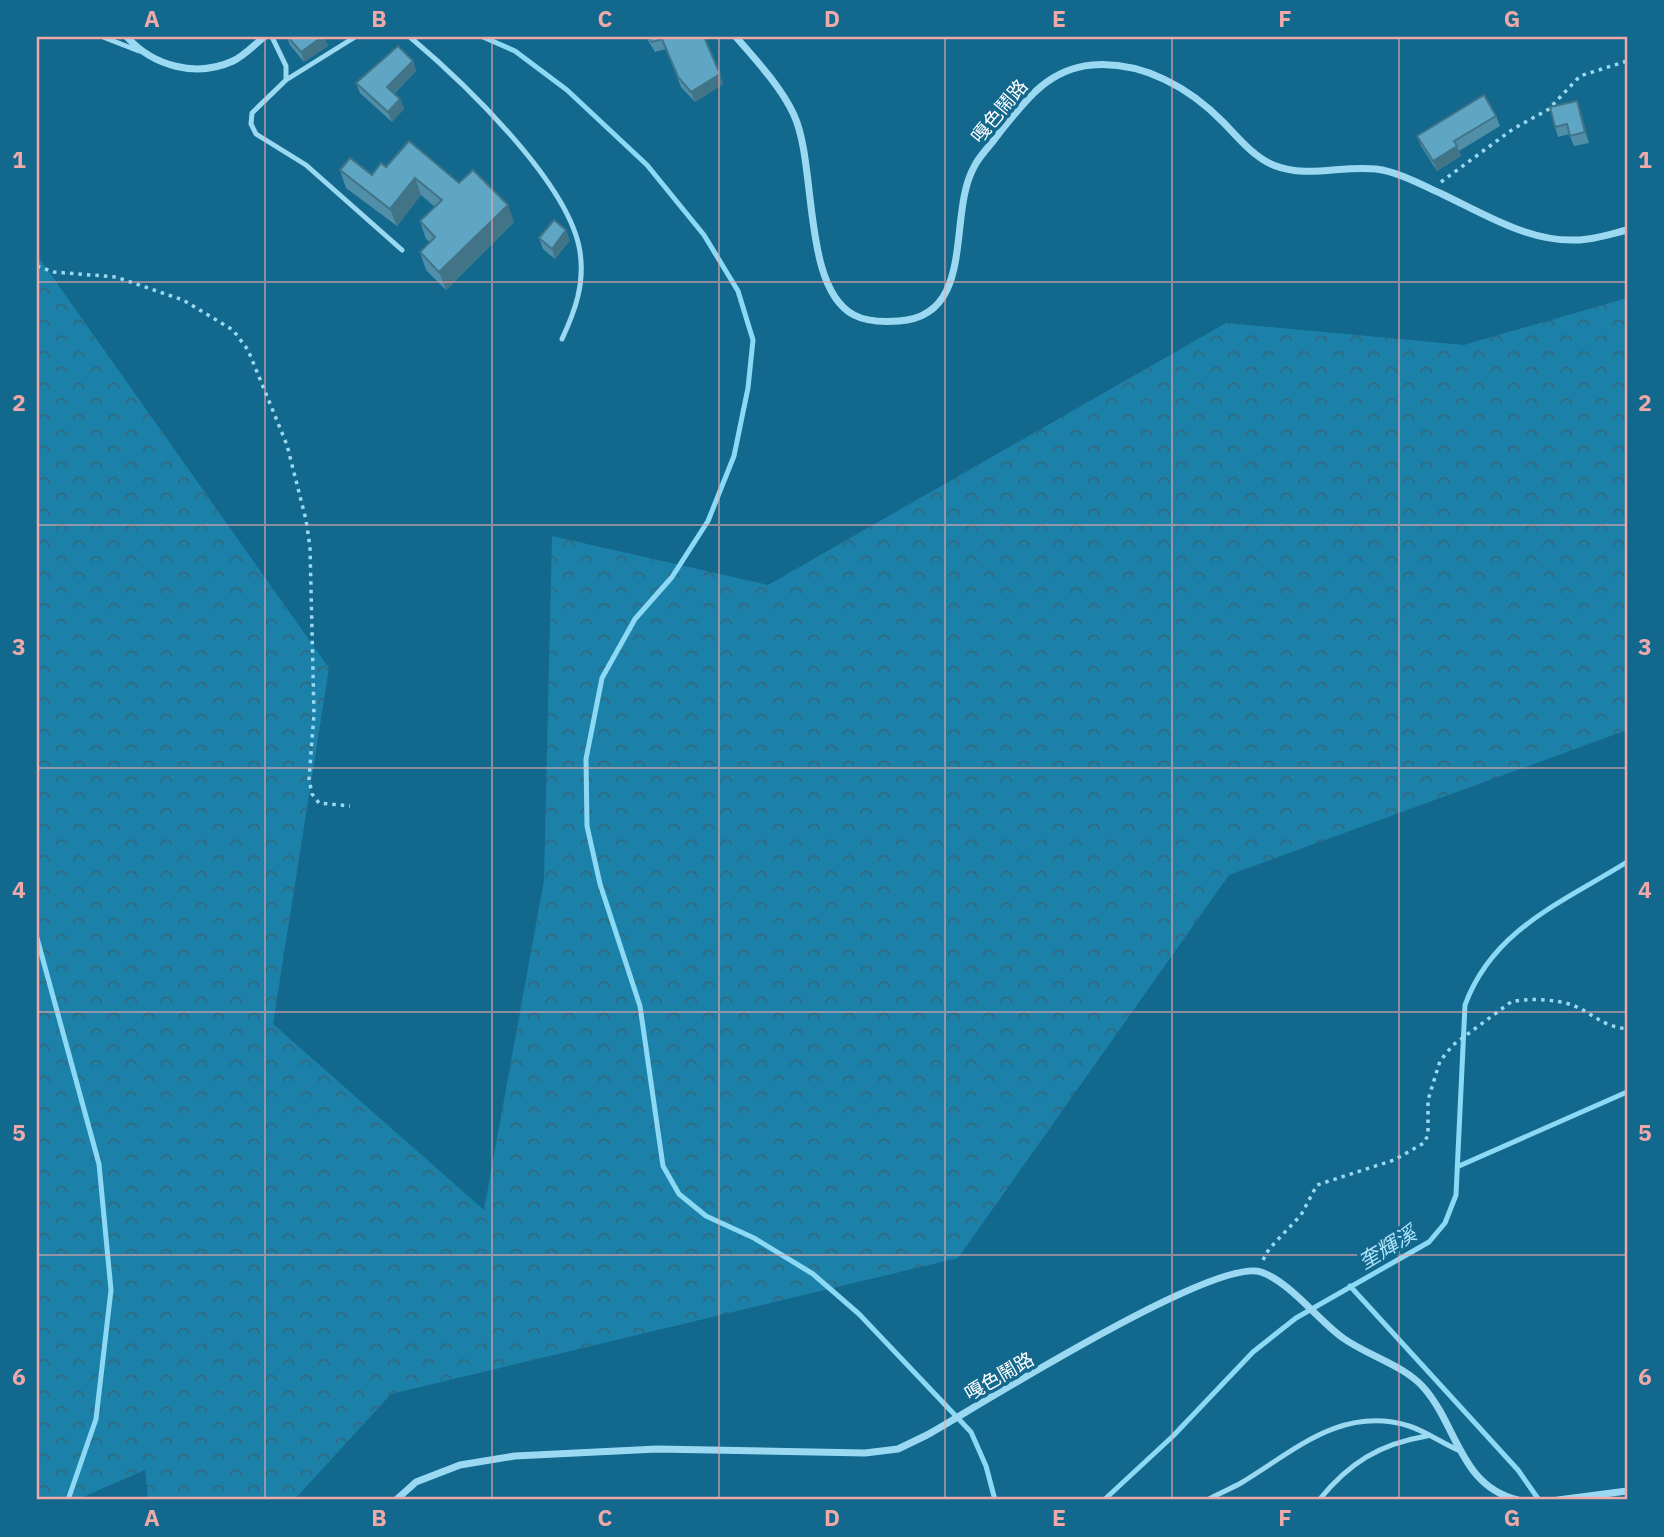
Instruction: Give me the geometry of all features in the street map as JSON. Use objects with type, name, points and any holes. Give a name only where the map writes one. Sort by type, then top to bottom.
[{"type":"street","points":[[127,37],[141,52],[176,67],[206,70],[235,60],[264,37]]},
{"type":"street","name":"嘎色鬧路","points":[[736,37],[794,115],[802,142],[822,264],[831,294],[853,315],[881,322],[916,320],[938,305],[948,288],[958,250],[961,211],[973,167],[1043,82],[1070,67],[1100,64],[1143,71],[1178,85],[1205,104],[1245,144],[1270,164],[1296,172],[1375,169],[1430,189],[1511,226],[1547,238],[1577,240],[1627,230]]},
{"type":"street","name":"嘎色鬧路","points":[[396,1500],[416,1482],[460,1465],[515,1456],[657,1450],[865,1453],[898,1449],[1171,1296],[1239,1271],[1260,1272]]},
{"type":"street","points":[[1260,1272],[1279,1283],[1342,1338],[1423,1386],[1441,1412],[1458,1450],[1478,1479],[1501,1496],[1518,1500]]},
{"type":"street","points":[[1558,1500],[1627,1491]]},
{"type":"lane","points":[[103,37],[141,52]]},
{"type":"lane","points":[[133,44],[140,37]]},
{"type":"lane","points":[[272,37],[286,66],[286,80]]},
{"type":"lane","points":[[355,37],[286,80],[253,113],[251,124],[256,134],[306,164],[402,250]]},
{"type":"lane","points":[[410,37],[507,130],[550,186],[566,215],[580,250],[581,277],[577,308],[562,340]]},
{"type":"lane","points":[[1207,1500],[1240,1483],[1318,1433],[1341,1427],[1388,1423],[1410,1427],[1458,1450]]},
{"type":"lane","points":[[1319,1500],[1347,1468],[1362,1457],[1391,1444],[1427,1436]]},
{"type":"path","points":[[1430,189],[1513,129],[1549,109],[1580,76],[1627,61]]},
{"type":"path","points":[[37,266],[54,272],[116,277],[183,300],[233,330],[248,350],[284,435],[306,520],[314,681],[309,779],[312,794],[319,803],[349,806]]},
{"type":"path","points":[[1260,1272],[1269,1249],[1301,1216],[1317,1185],[1383,1164],[1424,1143],[1428,1135],[1428,1100],[1440,1061],[1453,1045],[1511,1002],[1519,1000],[1566,1003],[1610,1027],[1627,1029]]},
{"type":"green space","points":[[37,255],[329,668],[273,1024],[484,1210],[544,880],[552,536],[768,585],[1226,323],[1464,345],[1627,298],[1627,730],[1229,875],[958,1258],[391,1394],[294,1500],[148,1500],[145,1470],[76,1500],[37,1500]]},
{"type":"building","points":[[288,37],[322,37],[301,52]]},
{"type":"building","points":[[648,37],[704,37],[720,74],[691,92],[678,77],[662,39],[652,42]]},
{"type":"building","points":[[398,46],[413,61],[387,87],[400,99],[388,112],[356,83]]},
{"type":"building","points":[[1484,95],[1496,116],[1454,141],[1457,146],[1433,161],[1417,136]]},
{"type":"building","points":[[1577,101],[1585,132],[1570,136],[1567,124],[1555,127],[1550,107]]},
{"type":"building","points":[[409,141],[459,183],[473,170],[508,205],[439,272],[420,252],[435,237],[420,221],[442,200],[415,178],[390,209],[340,170],[350,158],[372,175],[381,163],[386,167]]},
{"type":"building","points":[[554,220],[566,230],[552,249],[539,238]]},
{"type":"waterway","points":[[483,37],[515,51],[567,90],[647,165],[704,235],[738,291],[753,340],[748,388],[734,456],[708,521],[672,577],[635,619],[602,678],[586,759],[587,826],[600,884],[640,1006],[663,1166],[679,1194],[706,1216],[754,1238],[813,1274],[859,1314],[971,1432],[986,1466],[995,1500]]},
{"type":"waterway","name":"奎輝溪","points":[[1104,1500],[1173,1436],[1253,1352],[1296,1318],[1429,1242],[1445,1223],[1456,1195],[1465,1005],[1477,979],[1493,956],[1532,920],[1627,862]]},
{"type":"waterway","points":[[37,938],[99,1164],[111,1290],[96,1419],[68,1500]]},
{"type":"waterway","points":[[1459,1166],[1627,1092]]},
{"type":"waterway","points":[[1350,1286],[1518,1470],[1539,1500]]}]
